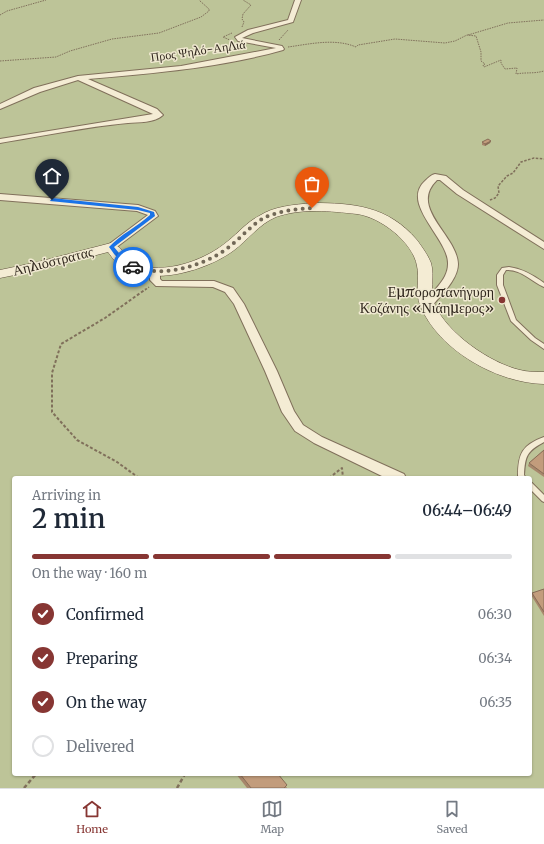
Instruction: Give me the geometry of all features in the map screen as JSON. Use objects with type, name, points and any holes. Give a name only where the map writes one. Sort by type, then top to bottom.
[{"type":"street","points":[[282,25],[291,21],[298,0]]},
{"type":"street","name":"Προς Ψηλό-ΑηΛιά","points":[[282,25],[244,34],[238,37],[240,40],[282,46]]},
{"type":"street","name":"Προς Ψηλό-ΑηΛιά","points":[[0,107],[38,90],[78,78],[181,68],[266,53],[282,46]]},
{"type":"street","points":[[0,141],[119,121],[152,118],[159,115],[154,111],[78,78]]},
{"type":"street","points":[[427,305],[445,282],[452,268],[453,262],[449,249],[432,224],[424,204],[424,191],[432,179],[440,177],[480,205],[544,246]]},
{"type":"street","points":[[0,197],[44,199],[138,208],[152,213],[153,216],[136,227],[112,247]]},
{"type":"street","name":"Αηλιόστρατας","points":[[0,274],[39,266],[112,247],[128,265],[156,276],[216,255],[229,247],[262,219],[270,215],[302,208],[342,208],[365,212],[379,216],[393,225],[408,239],[420,256],[425,267],[425,295],[427,305],[436,320],[448,334],[477,356],[509,372],[531,378],[544,378]]},
{"type":"street","points":[[156,276],[167,285],[214,284],[229,290],[239,304],[268,364],[288,412],[299,428],[309,436],[373,468],[394,476]]},
{"type":"lane","points":[[544,285],[531,276],[511,268],[504,269],[500,275],[500,285],[514,321],[544,347]]},
{"type":"lane","points":[[521,476],[521,458],[530,445],[544,439]]},
{"type":"lane","points":[[532,487],[544,499]]},
{"type":"path","points":[[0,15],[7,11],[46,0]]},
{"type":"path","points":[[0,61],[17,58],[56,57],[70,50],[76,50],[112,39],[158,33],[201,17],[209,11],[209,9],[199,0]]},
{"type":"path","points":[[240,29],[244,22],[242,19],[243,14],[251,5],[243,0]]},
{"type":"path","points":[[282,25],[289,28],[282,46],[321,42],[350,44],[356,47],[358,45],[395,39],[445,43],[508,23],[544,20]]},
{"type":"path","points":[[234,31],[223,37],[234,42],[240,40]]},
{"type":"path","points":[[467,35],[476,36],[477,45],[482,54],[481,61],[485,64],[483,66],[484,67],[501,60],[501,63],[505,69],[515,66],[517,68],[515,72],[516,74],[526,72],[533,74],[544,71]]},
{"type":"path","points":[[480,205],[495,198],[499,194],[498,186],[507,176],[513,173],[521,162],[534,158],[544,159]]},
{"type":"path","points":[[136,476],[117,462],[77,440],[52,412],[52,373],[61,344],[105,318],[156,276]]},
{"type":"path","points":[[331,476],[342,468],[343,476]]},
{"type":"path","points":[[24,788],[34,776]]},
{"type":"path","points":[[177,788],[184,776]]},
{"type":"green space","points":[[0,0],[544,0],[544,788],[0,788]]},
{"type":"building","points":[[488,139],[491,141],[485,144],[482,142]]},
{"type":"building","points":[[544,450],[544,474],[529,463]]},
{"type":"building","points":[[544,589],[544,612],[532,593]]},
{"type":"building","points":[[242,776],[280,776],[287,785],[284,788],[251,788]]},
{"type":"way so far","points":[[133,267],[155,272],[185,267],[198,263],[229,247],[249,229],[270,215],[302,208],[312,208]]},
{"type":"place","name":"Εμποροπανήγυρη Κοζάνης «Νιάημερος»","points":[[502,300]]},
{"type":"route","points":[[52,200],[138,208],[152,213],[153,216],[136,227],[112,247],[122,260],[133,267]]}]
